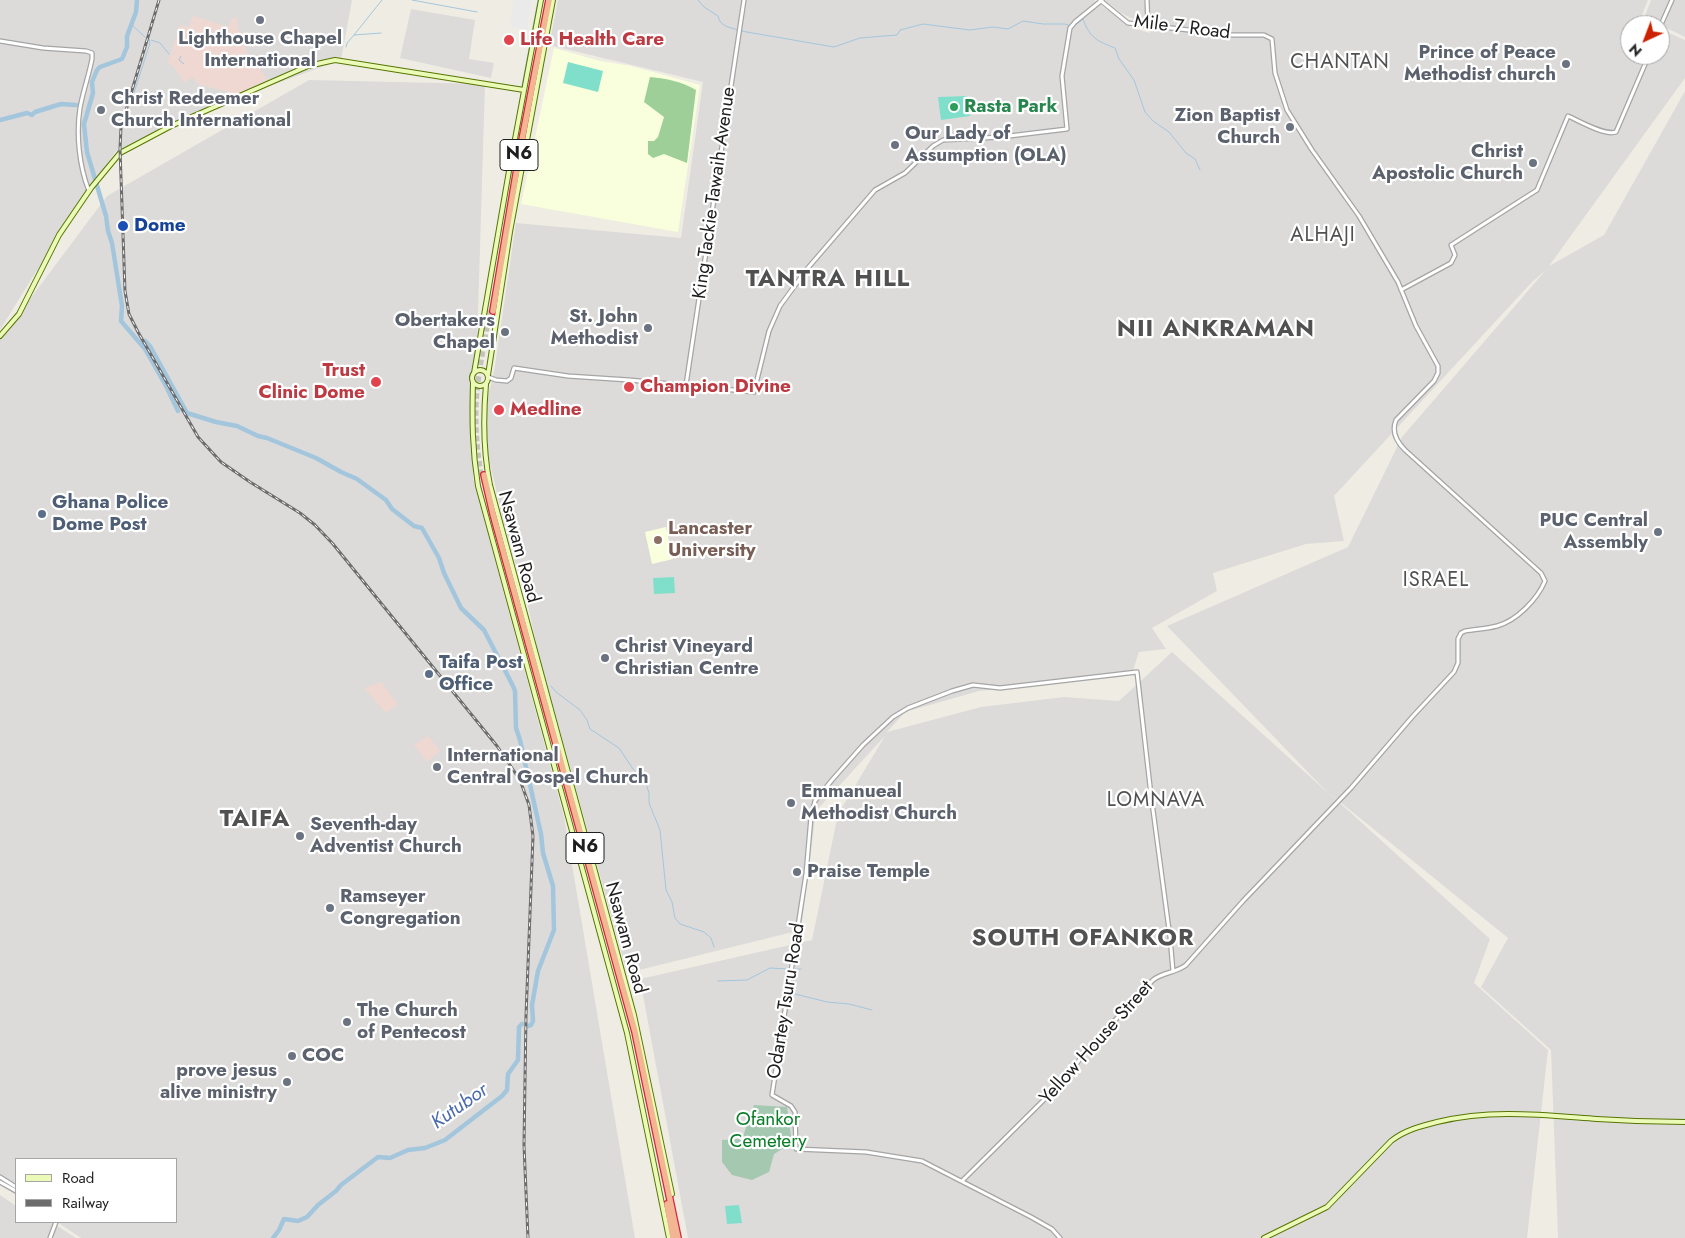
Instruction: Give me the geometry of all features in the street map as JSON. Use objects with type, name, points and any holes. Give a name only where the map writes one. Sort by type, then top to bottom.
[{"type":"highway","name":"N6","points":[[491,311],[515,162],[547,0]]},
{"type":"highway","name":"Nsawam Road","points":[[482,475],[635,1032],[673,1224],[673,1238]]},
{"type":"highway","name":"Nsawam Road","points":[[673,1224],[679,1238]]},
{"type":"main road","points":[[540,0],[472,377],[474,462],[478,486],[627,1033],[669,1238]]},
{"type":"main road","points":[[553,0],[510,232],[488,376],[483,420],[484,439],[490,485],[634,1015],[679,1238]]},
{"type":"main road","points":[[0,336],[17,318],[52,247],[90,189],[120,153],[142,140],[308,66],[321,62],[342,60],[524,90]]},
{"type":"main road","points":[[474,373],[480,370],[488,376]]},
{"type":"main road","points":[[473,382],[479,386],[487,384]]},
{"type":"main road","points":[[1264,1238],[1328,1207],[1391,1141],[1399,1135],[1423,1126],[1477,1114],[1501,1113],[1652,1122],[1685,1122]]},
{"type":"street","name":"King Tackie Tawaih Avenue","points":[[686,385],[744,0]]},
{"type":"street","points":[[487,384],[496,380],[508,380],[512,376],[514,368],[568,376],[754,392],[769,331],[780,306],[807,269],[874,190],[905,173],[929,149],[943,140],[1067,129],[1062,76],[1070,28],[1101,0]]},
{"type":"street","name":"Mile 7 Road","points":[[1101,0],[1127,22],[1232,35],[1264,35],[1272,39],[1275,73],[1287,110],[1312,150],[1350,202],[1401,290]]},
{"type":"street","points":[[1146,0],[1148,26]]},
{"type":"street","points":[[1665,15],[1672,0]]},
{"type":"street","points":[[0,41],[92,53],[92,62],[80,108],[79,125],[82,170],[90,189]]},
{"type":"street","points":[[1401,290],[1451,263],[1455,257],[1451,245],[1537,190],[1568,116],[1614,134],[1622,121],[1645,65]]},
{"type":"street","name":"Yellow House Street","points":[[962,1182],[1067,1077],[1085,1052],[1147,986],[1158,976],[1186,965],[1243,901],[1337,802],[1454,672],[1458,663],[1458,639],[1460,633],[1496,626],[1509,621],[1529,604],[1542,588],[1545,581],[1541,573],[1405,450],[1397,439],[1394,428],[1396,420],[1432,384],[1438,370],[1434,357],[1413,319],[1401,290]]},
{"type":"street","points":[[488,376],[496,380]]},
{"type":"street","name":"Odartey Tsuru Road","points":[[1060,1238],[1052,1229],[1032,1217],[922,1161],[891,1155],[796,1149],[795,1112],[791,1106],[772,1095],[804,884],[811,817],[815,801],[863,745],[893,717],[908,708],[967,686],[1006,687],[1137,672],[1173,971]]},
{"type":"street","points":[[0,1177],[15,1188]]},
{"type":"street","points":[[0,1182],[15,1189]]},
{"type":"street","points":[[50,1238],[56,1223]]},
{"type":"shaded area","points":[[0,0],[352,0],[341,60],[192,114],[115,152],[0,330]]},
{"type":"shaded area","points":[[514,0],[532,0],[527,30],[510,26]]},
{"type":"shaded area","points":[[558,0],[1094,0],[1132,28],[1150,33],[1146,0],[1648,0],[1642,15],[1620,15],[1620,65],[1670,65],[1670,33],[1685,40],[1685,78],[1549,266],[1604,235],[1685,91],[1685,1238],[1558,1238],[1551,1050],[1481,987],[1508,938],[1329,793],[1490,939],[1474,983],[1548,1050],[1527,1238],[688,1238],[640,979],[812,940],[838,814],[885,736],[816,811],[801,930],[627,973],[538,652],[528,606],[506,532],[488,455],[486,404],[494,372],[516,223],[681,238],[703,82],[549,45]],"holes":[[[1545,271],[1402,437],[1348,547],[1167,626],[1328,793],[1172,652],[1119,701],[1064,697],[981,707],[887,732],[905,712],[979,691],[1121,677],[1132,673],[1139,652],[1166,649],[1152,628],[1217,591],[1213,573],[1306,544],[1344,541],[1334,496],[1532,282]]]},
{"type":"shaded area","points":[[1105,0],[1144,0],[1148,26],[1121,13]]},
{"type":"shaded area","points":[[1651,0],[1685,0],[1685,37],[1670,30],[1670,15],[1645,15]]},
{"type":"shaded area","points":[[411,9],[475,20],[469,59],[494,63],[491,78],[400,58]]},
{"type":"shaded area","points":[[193,16],[229,27],[232,18],[237,18],[238,30],[246,38],[244,43],[250,62],[260,69],[267,80],[232,97],[228,92],[198,84],[192,77],[185,83],[173,66],[168,63],[180,25],[189,27]]},
{"type":"shaded area","points":[[554,48],[700,85],[678,232],[521,204]]},
{"type":"shaded area","points":[[568,62],[603,71],[598,92],[563,83]]},
{"type":"shaded area","points":[[309,80],[485,84],[473,478],[564,817],[635,1238],[81,1238],[58,1223],[178,1223],[178,1158],[15,1158],[15,1194],[0,1184],[0,339],[107,196]]},
{"type":"shaded area","name":"Rasta Park","points":[[967,96],[970,116],[941,120],[938,97]]},
{"type":"shaded area","name":"Lancaster University","points":[[666,527],[673,559],[652,564],[645,532]]},
{"type":"shaded area","points":[[674,577],[675,593],[654,594],[653,578]]},
{"type":"shaded area","points":[[381,682],[398,704],[386,713],[364,688]]},
{"type":"shaded area","points":[[428,736],[440,751],[427,762],[414,745]]},
{"type":"shaded area","points":[[0,1195],[15,1205],[15,1223],[53,1223],[76,1238],[0,1238]]},
{"type":"shaded area","points":[[739,1205],[742,1223],[727,1224],[725,1206]]},
{"type":"green space","points":[[650,77],[685,84],[696,90],[687,163],[664,154],[653,158],[648,154],[648,141],[654,141],[658,137],[664,117],[644,102]]},
{"type":"green space","name":"Ofankor Cemetery","points":[[754,1105],[787,1107],[792,1143],[774,1154],[769,1172],[752,1180],[732,1175],[722,1162],[722,1140],[742,1139]]},
{"type":"waterway","points":[[137,0],[136,12],[127,36],[127,47],[122,59],[100,67],[97,70],[92,82],[93,93],[84,124],[87,152],[112,243],[122,306],[121,321],[145,349],[178,411]]},
{"type":"waterway","points":[[354,35],[382,0]]},
{"type":"waterway","points":[[412,0],[477,12]]},
{"type":"waterway","points":[[522,86],[538,0]]},
{"type":"waterway","points":[[698,0],[704,7],[718,16],[723,24],[738,30]]},
{"type":"waterway","points":[[741,31],[834,47],[860,38],[897,35],[900,30],[923,24],[970,30],[993,27],[1008,29],[1023,21],[1043,24],[1065,24],[1073,27],[1083,19],[1091,35],[1115,48],[1119,59],[1134,80],[1145,112],[1153,121],[1169,132],[1186,153],[1195,159],[1200,170]]},
{"type":"waterway","points":[[132,25],[145,37]]},
{"type":"waterway","points":[[346,47],[354,35],[381,33]]},
{"type":"waterway","points":[[131,102],[150,43],[149,39]]},
{"type":"waterway","points":[[151,40],[160,43],[169,54]]},
{"type":"waterway","points":[[181,56],[179,60],[184,64]]},
{"type":"waterway","points":[[0,120],[27,113],[32,115],[35,112],[61,104],[76,105]]},
{"type":"waterway","points":[[145,341],[150,346],[187,413],[237,426],[316,458],[357,479],[386,500],[392,509],[414,526],[422,528],[439,558],[461,608],[484,630],[515,691],[516,728],[541,834],[543,853],[553,886],[554,930],[538,971],[532,1005],[533,1021],[528,1026]]},
{"type":"waterway","points":[[551,686],[580,710],[587,720],[590,729],[619,748],[633,769],[645,781],[649,793],[649,803],[660,830],[666,890],[672,902],[675,918],[680,924],[704,932],[711,938],[714,947]]},
{"type":"waterway","points":[[718,981],[747,980],[770,968],[789,969]]},
{"type":"waterway","points":[[801,969],[795,969],[791,993],[872,1010]]},
{"type":"waterway","name":"Kutubor","points":[[273,1238],[284,1219],[298,1221],[307,1217],[341,1185],[378,1157],[390,1158],[408,1150],[425,1148],[445,1140],[502,1096],[507,1090],[508,1074],[518,1060],[519,1027],[522,1024]]},
{"type":"tunnel","points":[[481,475],[478,457],[476,402],[490,310]]},
{"type":"railway","points":[[159,0],[121,127],[120,149],[125,291],[129,314],[198,437],[221,462],[300,513],[315,525],[333,544],[497,746],[520,780],[529,805],[533,836],[526,1016],[524,1145],[528,1238]]},
{"type":"place","name":"Lighthouse Chapel International","points":[[260,20]]},
{"type":"place","name":"Life Health Care","points":[[509,40]]},
{"type":"place","name":"Prince of Peace Methodist church","points":[[1566,64]]},
{"type":"place","name":"Rasta Park","points":[[954,107]]},
{"type":"place","name":"Christ Redeemer Church International","points":[[101,110]]},
{"type":"place","name":"Zion Baptist Church","points":[[1290,127]]},
{"type":"place","name":"Our Lady of Assumption (OLA)","points":[[895,145]]},
{"type":"place","name":"Christ Apostolic Church","points":[[1533,163]]},
{"type":"place","name":"Dome","points":[[123,226]]},
{"type":"place","name":"St. John Methodist","points":[[648,328]]},
{"type":"place","name":"Obertakers Chapel","points":[[505,332]]},
{"type":"place","name":"Trust Clinic Dome","points":[[376,382]]},
{"type":"place","name":"Champion Divine","points":[[629,387]]},
{"type":"place","name":"Medline","points":[[499,410]]},
{"type":"place","name":"Ghana Police Dome Post","points":[[42,514]]},
{"type":"place","name":"PUC Central Assembly","points":[[1658,532]]},
{"type":"place","name":"Lancaster University","points":[[658,540]]},
{"type":"place","name":"Christ Vineyard Christian Centre","points":[[605,658]]},
{"type":"place","name":"Taifa Post Office","points":[[429,674]]},
{"type":"place","name":"International Central Gospel Church","points":[[437,767]]},
{"type":"place","name":"Emmanueal Methodist Church","points":[[791,803]]},
{"type":"place","name":"Seventh-day Adventist Church","points":[[300,836]]},
{"type":"place","name":"Praise Temple","points":[[797,872]]},
{"type":"place","name":"Ramseyer Congregation","points":[[330,908]]},
{"type":"place","name":"The Church of Pentecost","points":[[347,1022]]},
{"type":"place","name":"COC","points":[[292,1056]]},
{"type":"place","name":"prove jesus alive ministry","points":[[287,1082]]},
{"type":"district","name":"CHANTAN","points":[[1340,63]]},
{"type":"district","name":"ALHAJI","points":[[1323,236]]},
{"type":"district","name":"TANTRA HILL","points":[[828,280]]},
{"type":"district","name":"NII ANKRAMAN","points":[[1216,330]]},
{"type":"district","name":"ISRAEL","points":[[1436,581]]},
{"type":"district","name":"LOMNAVA","points":[[1156,801]]},
{"type":"district","name":"TAIFA","points":[[255,820]]},
{"type":"district","name":"SOUTH OFANKOR","points":[[1083,939]]}]
